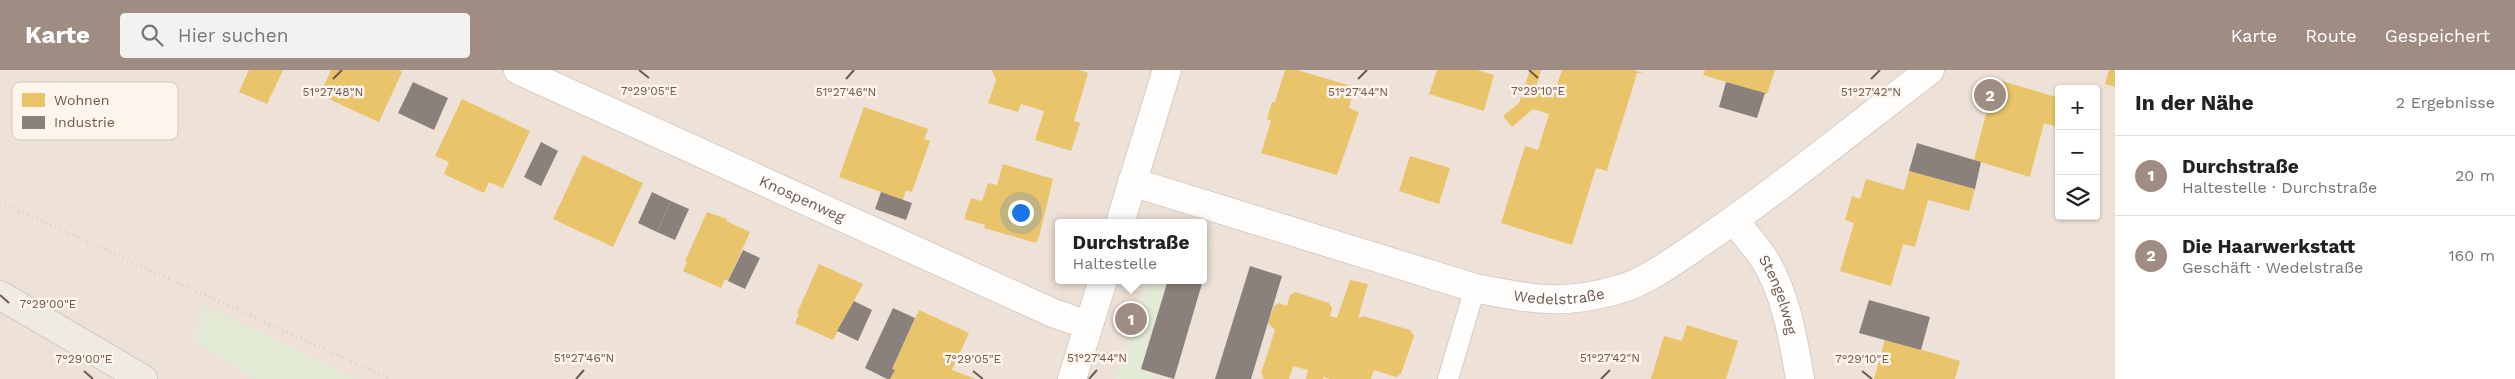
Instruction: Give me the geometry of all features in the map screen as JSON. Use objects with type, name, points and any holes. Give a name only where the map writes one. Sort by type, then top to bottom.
[{"type":"highway","points":[[0,295],[143,379]]},
{"type":"street","name":"Knospenweg","points":[[518,70],[1053,313],[1088,325]]},
{"type":"street","points":[[1121,219],[1167,70]]},
{"type":"street","name":"Wedelstraße","points":[[1132,182],[1475,288],[1531,300],[1566,300],[1622,289],[1670,264],[1734,220],[1930,70]]},
{"type":"street","name":"Stengelweg","points":[[1734,220],[1763,258],[1778,288],[1791,325],[1800,379]]},
{"type":"street","points":[[1072,379],[1102,284]]},
{"type":"lane","points":[[1448,379],[1475,288]]},
{"type":"path","points":[[0,202],[390,379]]},
{"type":"shaded area","points":[[0,70],[2115,70],[2115,379],[0,379]]},
{"type":"green space","points":[[1207,238],[1213,239],[1207,265]]},
{"type":"green space","points":[[1146,284],[1167,284],[1141,369],[1155,373],[1153,379],[1116,379]]},
{"type":"green space","points":[[206,307],[356,379],[255,379],[192,339]]},
{"type":"building: Wohnen","points":[[249,70],[283,70],[267,104],[239,92]]},
{"type":"building: Wohnen","points":[[331,70],[399,70],[402,72],[379,122],[320,95]]},
{"type":"building: Wohnen","points":[[992,70],[1079,70],[1088,73],[1074,121],[1080,123],[1071,151],[1035,140],[1044,111],[1021,104],[1018,112],[988,103],[996,80]]},
{"type":"building: Wohnen","points":[[1285,70],[1297,70],[1355,87],[1349,108],[1359,112],[1337,175],[1261,153],[1271,121],[1267,119],[1272,102],[1275,102]]},
{"type":"building: Wohnen","points":[[1437,70],[1477,70],[1494,75],[1484,111],[1429,94]]},
{"type":"building: Wohnen","points":[[1530,70],[1541,70],[1535,91],[1553,98],[1562,70],[1633,70],[1643,73],[1637,73],[1607,170],[1611,172],[1596,168],[1572,245],[1501,223],[1525,146],[1538,150],[1549,114],[1533,109],[1512,127],[1503,116],[1519,103]]},
{"type":"building: Wohnen","points":[[1705,70],[1775,70],[1767,94],[1703,75]]},
{"type":"building: Wohnen","points":[[2109,70],[2115,70],[2115,87],[2105,84]]},
{"type":"building: Wohnen","points":[[1995,79],[2055,97],[2055,126],[2044,123],[2030,177],[1974,160]]},
{"type":"building: Wohnen","points":[[462,99],[530,131],[503,188],[489,182],[484,193],[444,174],[449,162],[435,156]]},
{"type":"building: Wohnen","points":[[864,107],[928,129],[924,139],[930,141],[912,192],[906,190],[903,200],[839,177]]},
{"type":"building: Wohnen","points":[[583,155],[643,183],[613,247],[553,219]]},
{"type":"building: Wohnen","points":[[1410,156],[1450,168],[1439,204],[1399,191]]},
{"type":"building: Wohnen","points":[[1003,164],[1053,179],[1036,243],[984,228],[985,225],[964,219],[971,198],[982,201],[988,183],[997,185]]},
{"type":"building: Wohnen","points":[[1909,171],[1975,189],[1969,211],[1928,200],[1915,247],[1903,244],[1891,286],[1840,271],[1854,223],[1845,220],[1852,196],[1860,199],[1866,179],[1904,190]]},
{"type":"building: Wohnen","points":[[707,212],[727,219],[726,221],[750,232],[728,281],[725,279],[721,288],[683,271],[687,262],[685,261]]},
{"type":"building: Wohnen","points":[[819,264],[863,284],[833,340],[795,323],[799,314],[797,313]]},
{"type":"building: Wohnen","points":[[1350,280],[1368,284],[1358,318],[1363,316],[1410,330],[1414,336],[1401,374],[1396,377],[1374,370],[1371,379],[1330,379],[1323,377],[1323,379],[1306,379],[1308,370],[1293,366],[1289,379],[1264,379],[1261,373],[1275,330],[1268,323],[1274,306],[1279,303],[1287,306],[1290,295],[1295,292],[1329,303],[1332,308],[1330,316],[1337,318]]},
{"type":"building: Wohnen","points":[[919,310],[969,333],[952,370],[976,379],[890,379],[895,370],[892,369]]},
{"type":"building: Wohnen","points":[[1687,325],[1738,341],[1726,379],[1651,379],[1664,336],[1682,341]]},
{"type":"building: Wohnen","points":[[1885,339],[1960,361],[1955,379],[1874,379]]},
{"type":"building: Industrie","points":[[413,82],[448,98],[434,130],[398,113]]},
{"type":"building: Industrie","points":[[1726,82],[1765,93],[1757,118],[1719,107]]},
{"type":"building: Industrie","points":[[541,142],[558,151],[541,186],[524,177]]},
{"type":"building: Industrie","points":[[1917,143],[1981,162],[1975,189],[1909,171]]},
{"type":"building: Industrie","points":[[652,192],[671,201],[657,232],[638,223]]},
{"type":"building: Industrie","points":[[881,192],[912,203],[906,220],[875,209]]},
{"type":"building: Industrie","points":[[671,201],[689,209],[675,240],[657,232]]},
{"type":"building: Industrie","points":[[743,250],[760,258],[745,289],[728,281]]},
{"type":"building: Industrie","points":[[1250,266],[1282,276],[1251,379],[1215,379]]},
{"type":"building: Industrie","points":[[1167,284],[1202,284],[1174,379],[1141,369]]},
{"type":"building: Industrie","points":[[1869,300],[1930,317],[1921,350],[1859,333]]},
{"type":"building: Industrie","points":[[854,301],[872,310],[858,341],[837,331]]},
{"type":"building: Industrie","points":[[893,308],[915,318],[892,369],[895,370],[890,379],[887,379],[865,368]]},
{"type":"place","name":"Die Haarwerkstatt","points":[[1990,95]]},
{"type":"place","name":"Durchstraße","points":[[1131,319]]}]
